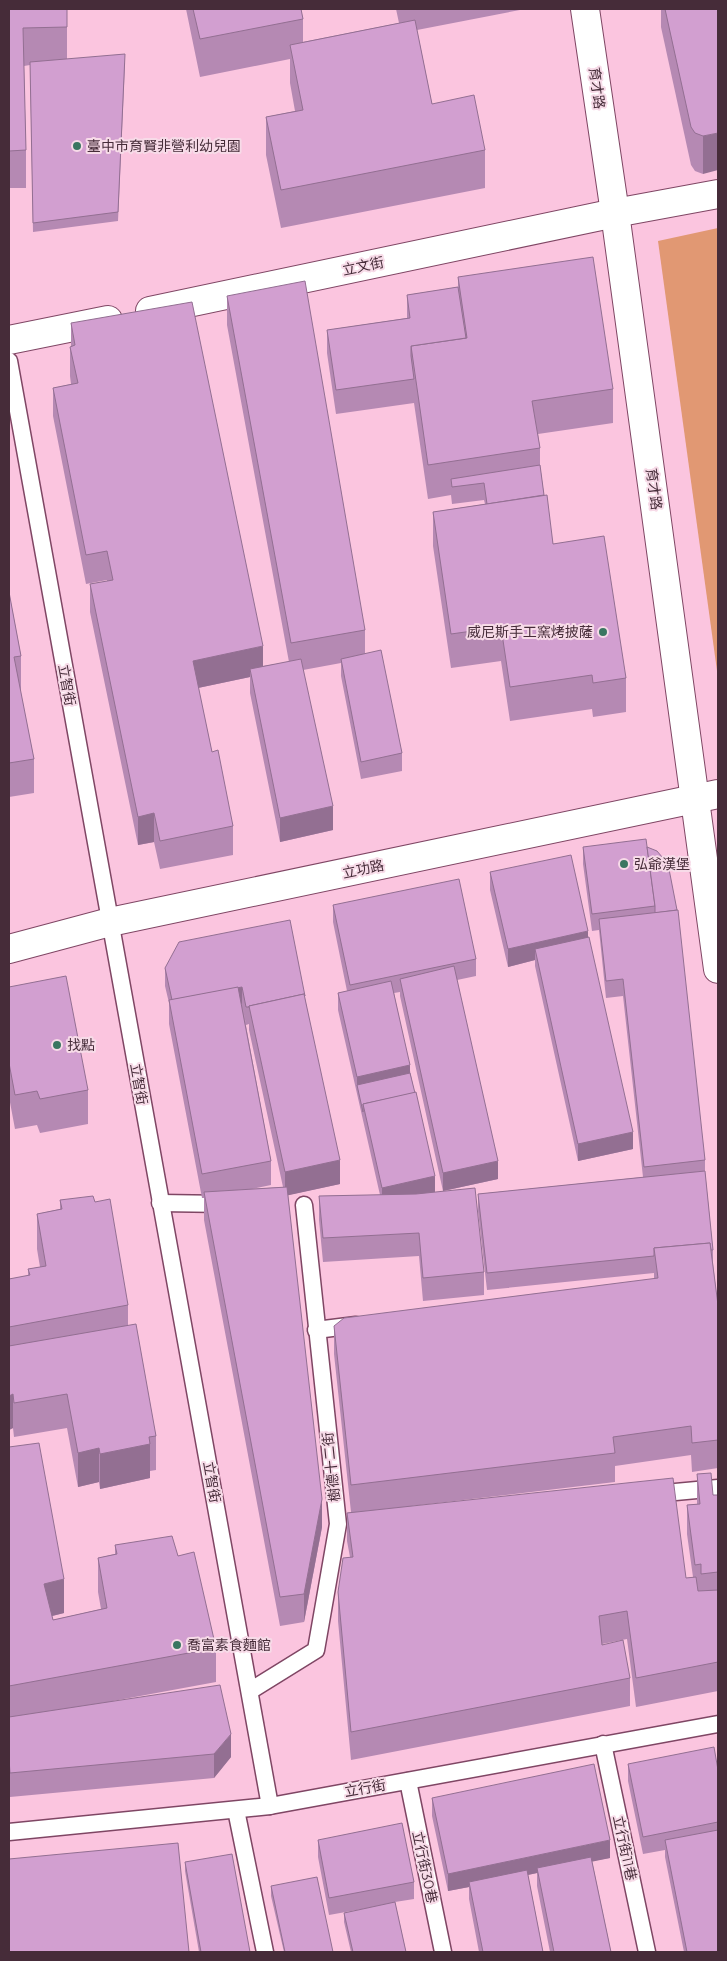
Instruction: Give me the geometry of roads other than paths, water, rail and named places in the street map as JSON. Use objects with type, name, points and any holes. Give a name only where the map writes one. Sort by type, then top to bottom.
[{"type":"street","name":"育才路","points":[[585,9],[707,796],[718,969]]},
{"type":"street","name":"立文街","points":[[9,340],[616,212],[718,194]]},
{"type":"street","name":"立功路","points":[[9,949],[110,922],[707,796]]},
{"type":"lane","name":"立智街","points":[[9,361],[270,1806]]},
{"type":"lane","points":[[160,1203],[247,1204]]},
{"type":"lane","points":[[285,1205],[324,1206]]},
{"type":"lane","name":"樹德十二街","points":[[250,1691],[316,1650],[338,1524],[304,1205]]},
{"type":"lane","points":[[316,1330],[375,1323]]},
{"type":"lane","points":[[640,1495],[718,1488]]},
{"type":"lane","points":[[338,1524],[357,1522]]},
{"type":"lane","name":"立行街","points":[[9,1832],[270,1806],[718,1724]]},
{"type":"lane","name":"立行街11巷","points":[[604,1744],[647,1952]]},
{"type":"lane","name":"立行街30巷","points":[[408,1781],[443,1952]]},
{"type":"lane","points":[[236,1810],[265,1952]]},
{"type":"place","name":"臺中市育賢非營利幼兒園","points":[[77,146]]},
{"type":"place","name":"威尼斯手工窯烤披薩","points":[[603,632]]},
{"type":"place","name":"弘爺漢堡","points":[[624,864]]},
{"type":"place","name":"找點","points":[[57,1045]]},
{"type":"place","name":"喬富素食麵館","points":[[177,1645]]}]
